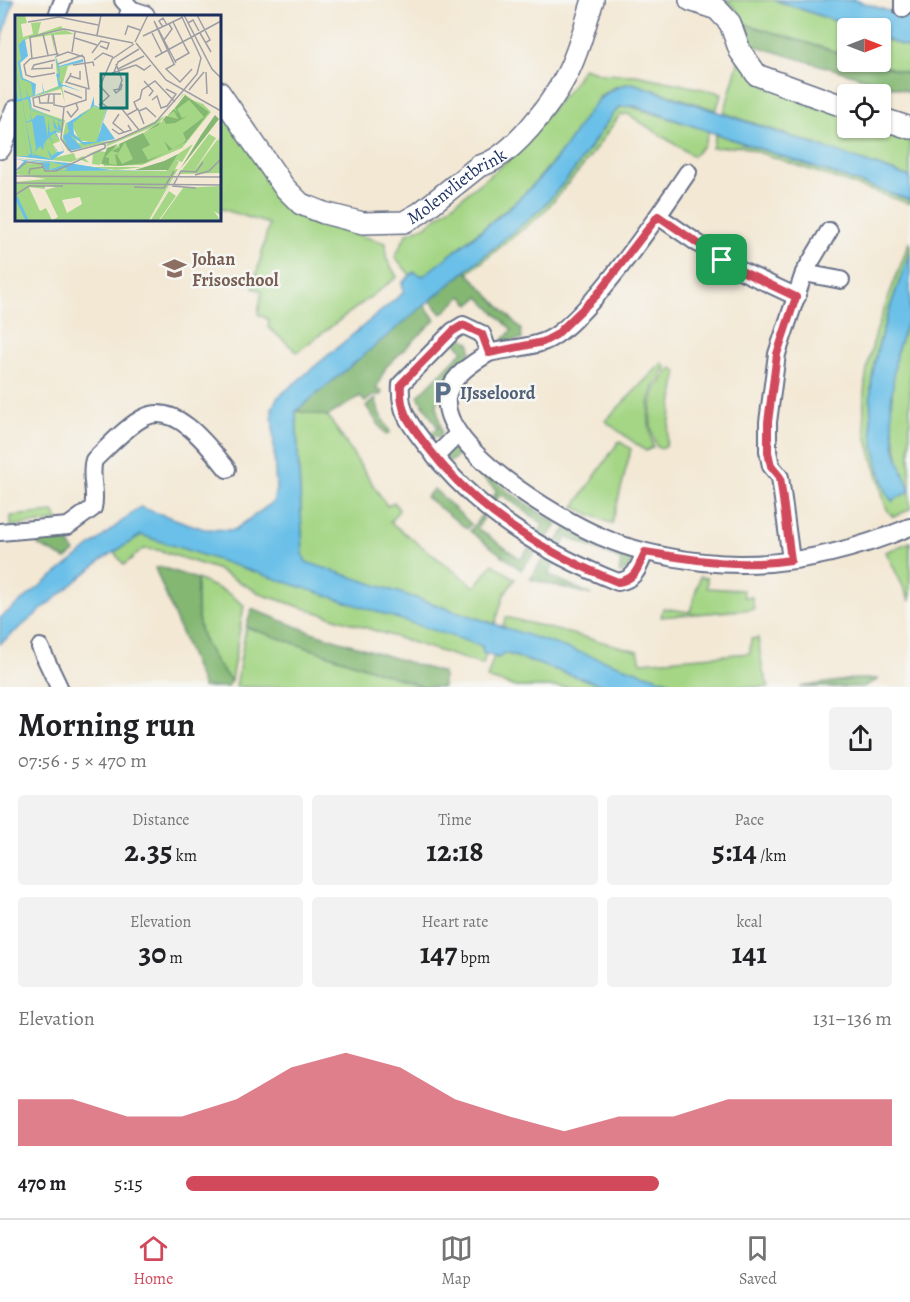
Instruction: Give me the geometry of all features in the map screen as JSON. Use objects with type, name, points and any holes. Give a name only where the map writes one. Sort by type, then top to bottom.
[{"type":"street","points":[[57,15],[63,0]]},
{"type":"street","name":"Molenvlietbrink","points":[[220,93],[284,187],[301,204],[363,223],[404,222],[420,213],[479,166],[490,163],[523,135],[566,76],[593,0]]},
{"type":"street","points":[[690,0],[717,9],[730,23],[740,51],[757,75],[837,104]]},
{"type":"street","points":[[0,148],[15,113]]},
{"type":"street","points":[[891,122],[910,128]]},
{"type":"street","points":[[688,172],[658,216],[597,295],[556,335],[543,342],[489,353],[464,371],[448,392],[446,405],[450,423],[458,434],[518,490],[562,518],[603,538],[645,552],[702,562],[762,565],[831,555],[910,527]]},
{"type":"street","points":[[658,216],[731,266],[796,297]]},
{"type":"street","points":[[791,560],[780,477],[771,466],[768,452],[768,422],[777,354],[804,273],[829,231]]},
{"type":"street","points":[[804,273],[841,280]]},
{"type":"street","points":[[489,353],[482,334],[463,325],[453,331],[401,384],[401,408],[435,457],[456,483],[500,520],[545,549],[586,570],[618,582],[630,580],[637,573],[645,552]]},
{"type":"street","points":[[0,532],[68,526],[93,508],[96,497],[91,468],[94,460],[145,417],[158,415],[187,423],[227,469]]},
{"type":"street","points":[[435,457],[458,434]]},
{"type":"street","points":[[40,647],[59,687]]},
{"type":"green space","points":[[725,0],[775,0],[837,22],[837,52],[742,23],[735,8]]},
{"type":"green space","points":[[742,23],[837,52],[837,70],[752,45]]},
{"type":"green space","points":[[891,41],[910,48],[910,74],[891,68]]},
{"type":"green space","points":[[739,59],[837,107],[837,138],[891,138],[891,130],[910,133],[910,177],[724,113]]},
{"type":"green space","points":[[583,68],[603,74],[636,75],[722,93],[716,110],[632,83],[614,87],[600,96],[564,149],[525,194],[423,277],[414,272],[410,275],[395,257],[407,233],[426,226],[505,163],[571,87]]},
{"type":"green space","points":[[891,68],[910,74],[910,92],[891,86],[891,84],[883,84],[843,72],[891,72]]},
{"type":"green space","points":[[629,106],[709,131],[704,145],[693,156],[628,114],[620,115],[583,166],[543,213],[468,273],[466,271],[542,207],[573,172],[612,115],[620,107]]},
{"type":"green space","points":[[225,114],[284,199],[305,220],[386,243],[386,258],[397,277],[297,352],[268,327],[269,320],[258,314],[262,291],[253,288],[269,224],[220,208],[220,117]]},
{"type":"green space","points":[[716,134],[910,200],[910,204],[740,146],[712,148]]},
{"type":"green space","points":[[910,240],[910,252],[882,330],[872,380],[870,405],[872,433],[883,483],[893,501],[900,466],[891,420],[892,387],[896,354],[910,314],[910,509],[894,517],[888,511],[882,495],[868,441],[864,417],[864,394],[878,327]]},
{"type":"green space","points":[[466,271],[521,329],[522,339],[500,343],[512,330],[479,297],[470,305],[462,296],[442,314],[430,300]]},
{"type":"green space","points":[[424,304],[435,320],[386,367],[376,389],[382,391],[381,395],[374,395],[365,402],[360,396],[328,416],[296,411]]},
{"type":"green space","points":[[461,337],[470,343],[471,352],[443,385],[438,396],[437,409],[442,433],[439,437],[428,435],[438,428],[418,396],[463,351],[455,341]]},
{"type":"green space","points":[[662,363],[666,367],[654,388],[648,414],[653,447],[646,451],[605,421]]},
{"type":"green space","points":[[673,368],[677,372],[666,446],[661,449],[657,447],[652,430],[651,405],[656,389],[668,371]]},
{"type":"green space","points":[[376,399],[379,413],[390,432],[386,435],[366,406]]},
{"type":"green space","points":[[296,411],[328,416],[387,506],[394,502],[399,510],[390,522],[475,587],[493,564],[515,579],[504,595],[495,624],[305,562]]},
{"type":"green space","points":[[619,441],[631,449],[612,524],[574,507]]},
{"type":"green space","points":[[454,447],[460,449],[510,493],[557,524],[544,542],[537,537],[543,524],[501,494],[493,504],[490,501],[497,491],[459,455],[450,462],[443,455]]},
{"type":"green space","points":[[434,489],[471,524],[467,529],[426,497]]},
{"type":"green space","points":[[53,512],[59,521],[11,526],[11,516]]},
{"type":"green space","points":[[481,516],[484,518],[477,528],[521,559],[528,549],[536,551],[521,570],[470,531]]},
{"type":"green space","points":[[566,529],[625,554],[631,560],[630,569],[619,573],[621,560],[567,537],[561,548],[553,546]]},
{"type":"green space","points":[[59,532],[75,552],[66,559],[38,545],[36,534]]},
{"type":"green space","points":[[141,535],[482,646],[483,653],[486,653],[483,665],[263,595],[216,569],[158,550],[143,549],[124,565],[114,552]]},
{"type":"green space","points":[[910,542],[910,601],[886,552]]},
{"type":"green space","points":[[545,556],[554,563],[549,575],[592,595],[530,579]]},
{"type":"green space","points":[[161,567],[197,579],[197,610],[202,634],[212,656],[231,681],[228,687],[203,687],[155,568]]},
{"type":"green space","points":[[700,577],[707,578],[707,588],[743,590],[744,597],[752,597],[754,609],[661,617],[663,608],[690,612]]},
{"type":"green space","points":[[197,579],[226,592],[244,605],[231,681],[212,656],[202,634],[197,610]]},
{"type":"green space","points":[[252,609],[311,632],[443,673],[443,687],[424,687],[246,627]]},
{"type":"green space","points":[[506,617],[638,651],[641,662],[750,653],[751,639],[758,638],[763,672],[769,687],[685,687],[502,628]]},
{"type":"green space","points":[[246,627],[424,687],[236,687]]},
{"type":"green space","points":[[504,653],[608,687],[516,687],[487,678],[494,656],[498,658]]},
{"type":"green space","points":[[852,679],[879,679],[863,687],[800,687]]},
{"type":"water","points":[[0,0],[14,0],[0,45]]},
{"type":"water","points":[[775,0],[855,0],[910,18],[910,48],[891,41],[891,18],[837,18],[837,22]]},
{"type":"water","points":[[632,83],[910,177],[910,200],[635,106],[620,107],[573,172],[542,208],[296,411],[303,554],[306,562],[685,687],[608,687],[505,653],[498,658],[483,653],[482,646],[141,535],[103,559],[0,644],[0,618],[140,507],[204,529],[234,530],[273,502],[276,489],[272,409],[277,398],[404,292],[402,283],[414,272],[423,276],[517,201],[550,166],[592,107],[608,92]]},
{"type":"water","points":[[910,252],[910,314],[896,354],[891,404],[895,450],[910,491],[892,501],[888,496],[877,461],[870,400],[879,344]]},
{"type":"place","name":"Johan Frisoschool","points":[[174,269]]},
{"type":"place","name":"IJsseloord","points":[[442,393]]},
{"type":"route","points":[[658,216],[722,260],[796,297],[777,354],[768,422],[768,452],[771,466],[780,477],[791,560],[762,565],[702,562],[645,552],[637,573],[630,580],[618,582],[586,570],[545,549],[508,526],[456,483],[401,408],[401,384],[453,331],[463,325],[482,334],[489,353],[543,342],[556,335],[597,295],[648,226],[658,216]]}]
